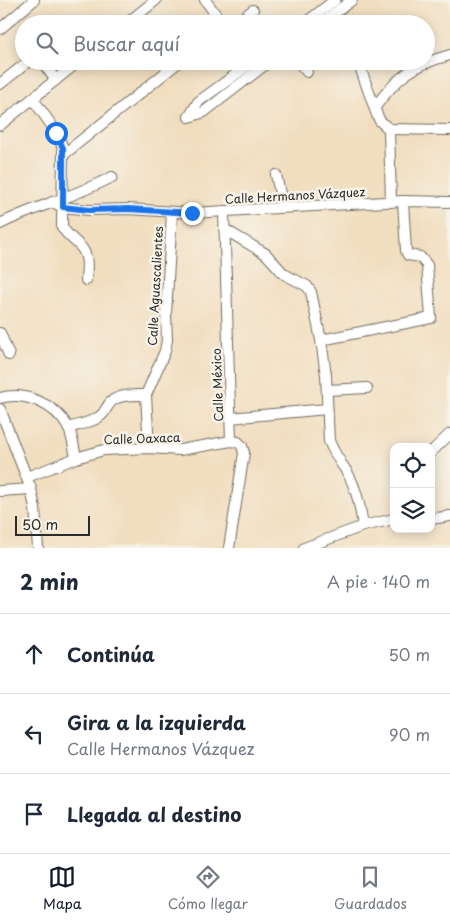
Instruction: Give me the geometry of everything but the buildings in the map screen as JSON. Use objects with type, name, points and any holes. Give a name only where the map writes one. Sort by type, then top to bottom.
[{"type":"street","points":[[2,23],[34,0]]},
{"type":"street","points":[[137,15],[156,0]]},
{"type":"street","points":[[205,0],[216,15]]},
{"type":"street","points":[[316,15],[335,0]]},
{"type":"street","points":[[332,15],[352,0]]},
{"type":"street","points":[[247,15],[253,10]]},
{"type":"street","points":[[435,60],[450,55]]},
{"type":"street","points":[[0,84],[18,70]]},
{"type":"street","points":[[48,70],[56,80]]},
{"type":"street","points":[[0,125],[68,70]]},
{"type":"street","points":[[63,155],[169,70]]},
{"type":"street","points":[[242,70],[198,102],[189,117],[204,112],[258,70]]},
{"type":"street","points":[[361,70],[380,121],[389,129],[450,130]]},
{"type":"street","points":[[375,107],[386,91],[402,75],[410,70]]},
{"type":"street","points":[[33,99],[60,140],[63,155],[62,228],[85,253],[86,280]]},
{"type":"street","points":[[389,129],[391,202]]},
{"type":"street","points":[[276,175],[283,207]]},
{"type":"street","points":[[63,203],[112,177]]},
{"type":"street","points":[[322,340],[431,318],[427,265],[420,258],[408,255],[406,251],[403,201]]},
{"type":"street","name":"Calle Hermanos Vázquez","points":[[0,224],[24,212],[52,202],[89,210],[128,209],[172,212],[403,201],[450,202]]},
{"type":"street","name":"Calle México","points":[[224,211],[231,441]]},
{"type":"street","name":"Calle Aguascalientes","points":[[149,448],[146,394],[165,351],[167,340],[166,314],[172,212]]},
{"type":"street","points":[[224,228],[266,254],[284,274],[307,286],[311,292],[322,340],[327,390],[329,441],[352,483],[360,506],[364,526]]},
{"type":"street","points":[[0,333],[9,355]]},
{"type":"street","points":[[327,390],[367,388]]},
{"type":"street","points":[[68,428],[100,417],[107,411],[109,403],[115,399],[128,395],[146,394]]},
{"type":"street","points":[[0,398],[18,395],[38,401],[58,416],[68,428],[76,458]]},
{"type":"street","points":[[230,418],[327,409]]},
{"type":"street","points":[[0,410],[31,489],[35,508],[38,548]]},
{"type":"street","points":[[435,448],[450,434]]},
{"type":"street","points":[[229,548],[244,453],[242,446],[238,442],[231,441]]},
{"type":"street","name":"Calle Oaxaca","points":[[27,477],[76,458],[104,450],[149,448],[180,450],[231,441]]},
{"type":"street","points":[[0,491],[31,489]]},
{"type":"street","points":[[435,518],[450,516]]},
{"type":"street","points":[[304,548],[328,544],[364,526],[390,520]]},
{"type":"route","points":[[56,133],[63,148],[63,207],[89,210],[128,209],[192,213]]}]
